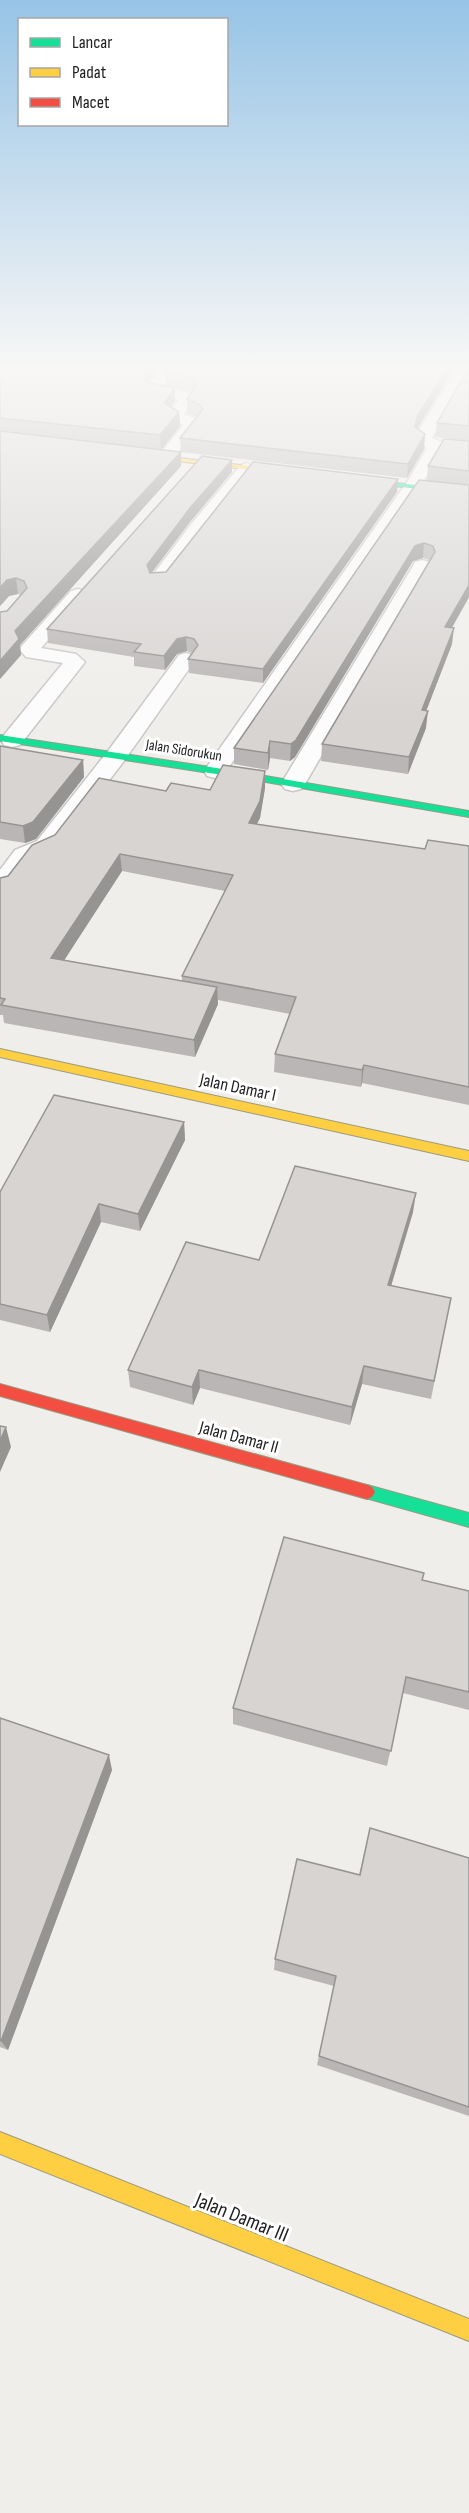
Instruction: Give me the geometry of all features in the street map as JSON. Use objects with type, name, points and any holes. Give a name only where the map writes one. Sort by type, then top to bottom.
[{"type":"street","points":[[158,580],[232,486]]},
{"type":"street","points":[[215,771],[412,486]]},
{"type":"street","points":[[414,486],[469,493]]},
{"type":"street","points":[[293,784],[422,566]]},
{"type":"street","points":[[6,739],[75,662],[69,658],[33,652],[28,649],[93,579]]},
{"type":"street","points":[[0,887],[24,855],[46,846],[117,756],[186,659]]},
{"type":"street","name":"Jalan Sidorukun","points":[[6,739],[215,771],[469,814]]},
{"type":"street","name":"Jalan Damar I","points":[[0,1053],[469,1156]]},
{"type":"street","name":"Jalan Damar II","points":[[0,1390],[469,1520]]},
{"type":"street","name":"Jalan Damar III","points":[[0,2144],[469,2330]]},
{"type":"building","points":[[0,486],[149,486],[15,631],[19,639],[0,661],[0,612],[7,611],[27,588],[24,581],[16,578],[7,580],[0,588]]},
{"type":"building","points":[[175,486],[209,486],[147,565],[150,573],[166,572],[234,486],[393,486],[263,669],[188,659],[198,645],[194,639],[186,637],[177,639],[164,656],[134,652],[141,644],[47,629]]},
{"type":"building","points":[[415,486],[469,486],[469,585],[445,627],[454,628],[422,710],[428,711],[409,757],[322,744],[435,552],[433,546],[424,543],[415,546],[296,740],[291,744],[270,741],[268,753],[234,748]]},
{"type":"building","points":[[0,746],[83,760],[33,822],[23,826],[0,822]]},
{"type":"building","points":[[223,765],[265,771],[260,801],[249,823],[425,849],[428,840],[469,846],[469,1087],[364,1065],[362,1070],[275,1054],[296,997],[182,976],[233,875],[120,854],[51,958],[217,987],[194,1040],[1,1005],[5,999],[0,998],[0,878],[8,876],[32,845],[55,835],[99,778],[166,791],[171,783],[210,790]]},
{"type":"building","points":[[54,1095],[184,1122],[138,1214],[99,1204],[47,1315],[0,1304],[0,1192]]},
{"type":"building","points":[[295,1166],[416,1193],[388,1285],[451,1298],[434,1381],[364,1366],[352,1407],[199,1370],[192,1387],[128,1370],[186,1242],[259,1260]]},
{"type":"building","points":[[0,1426],[6,1427],[0,1441]]},
{"type":"building","points":[[284,1537],[424,1573],[422,1580],[469,1591],[469,1692],[406,1677],[391,1751],[233,1708]]},
{"type":"building","points":[[0,1718],[109,1755],[1,2041],[0,2040]]},
{"type":"building","points":[[370,1828],[469,1858],[469,2107],[319,2056],[336,1976],[275,1959],[297,1859],[360,1875]]},
{"type":"traffic: fast","points":[[409,486],[469,493]]},
{"type":"traffic: fast","points":[[0,738],[236,774],[469,814]]},
{"type":"traffic: fast","points":[[367,1492],[469,1520]]},
{"type":"traffic: slow","points":[[0,1053],[469,1156]]},
{"type":"traffic: slow","points":[[0,2143],[469,2330]]},
{"type":"traffic: jam","points":[[0,1390],[367,1492]]}]
